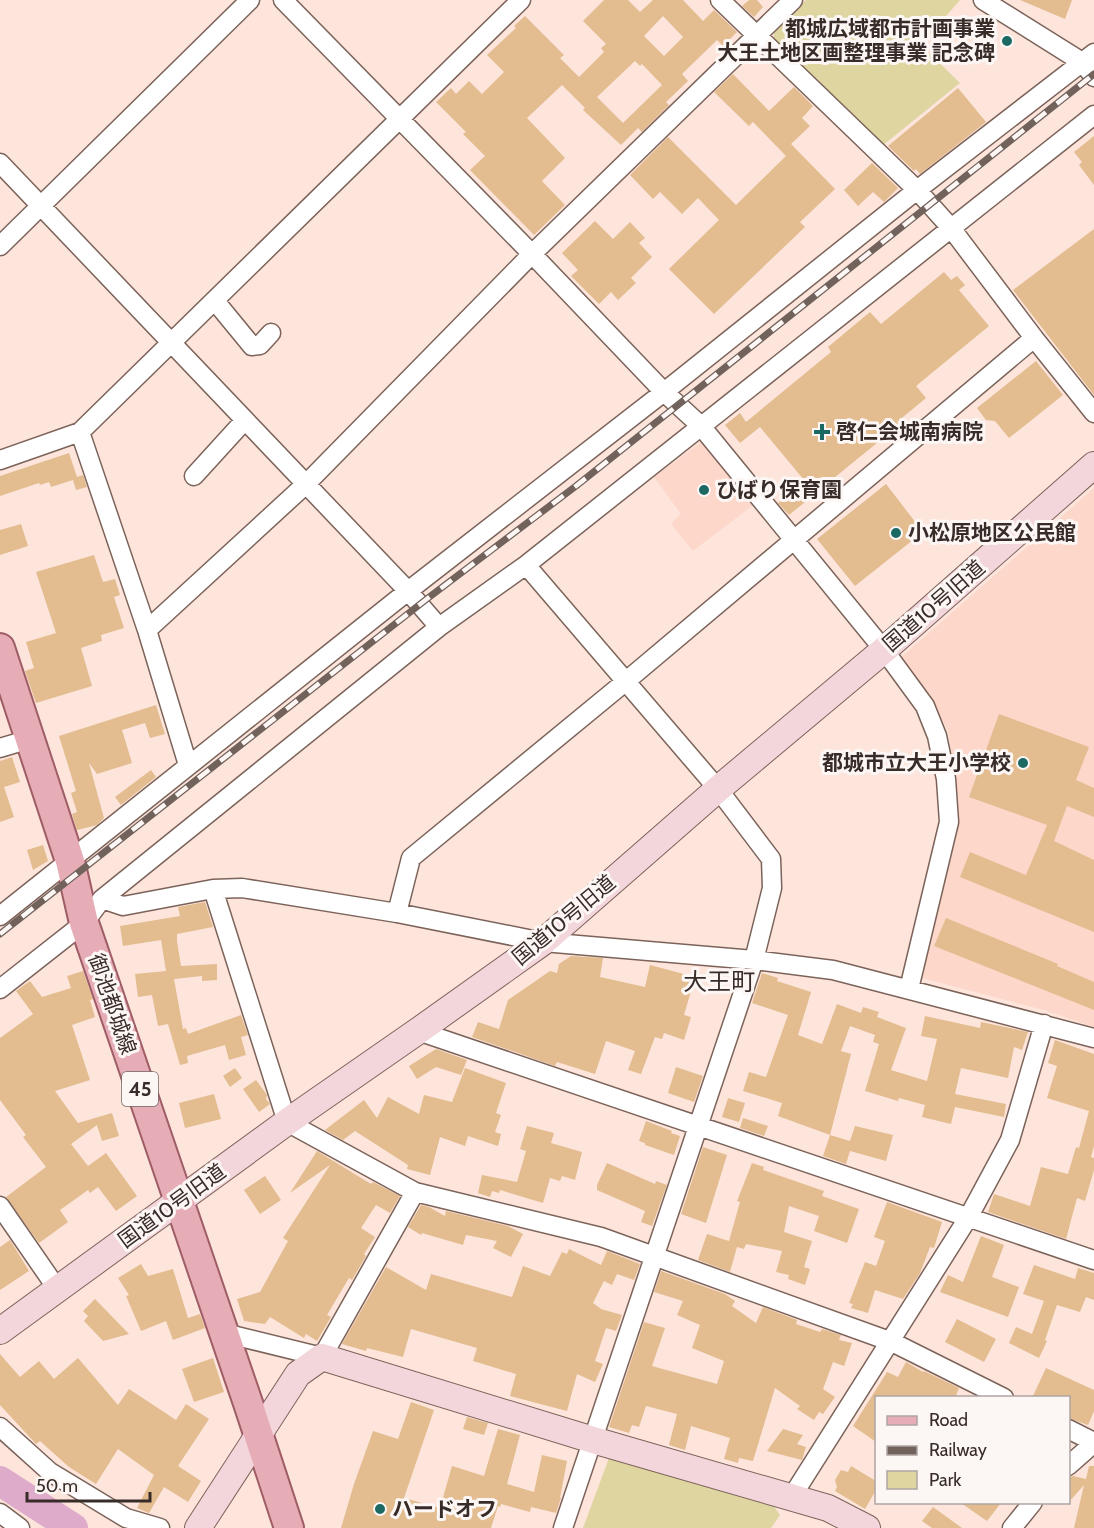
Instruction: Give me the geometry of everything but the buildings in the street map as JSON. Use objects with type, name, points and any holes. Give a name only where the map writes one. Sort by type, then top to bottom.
[{"type":"main road","name":"御池都城線","points":[[0,648],[70,861],[84,923],[289,1528]]},
{"type":"street","points":[[0,246],[250,0]]},
{"type":"street","points":[[283,0],[664,392],[701,426],[884,650],[925,706],[937,736],[946,779],[949,822],[909,989]]},
{"type":"street","points":[[0,460],[80,432],[521,0]]},
{"type":"street","points":[[720,0],[758,34],[917,190],[951,228],[1034,338],[1094,412]]},
{"type":"street","points":[[147,630],[306,484],[532,254],[793,0]]},
{"type":"street","points":[[983,0],[1088,58],[1094,77]]},
{"type":"street","points":[[0,916],[408,591],[1088,58]]},
{"type":"street","points":[[0,989],[84,923],[102,899],[439,627],[526,565],[1094,116]]},
{"type":"street","points":[[0,163],[408,591],[439,627]]},
{"type":"street","points":[[215,301],[252,346],[260,345],[271,333]]},
{"type":"street","points":[[397,913],[411,858],[625,682],[1034,338]]},
{"type":"street","points":[[194,476],[245,420]]},
{"type":"street","points":[[80,432],[147,630],[188,765]]},
{"type":"street","name":"国道10号旧道","points":[[0,1331],[287,1122],[543,942],[718,789],[884,650],[1094,465]]},
{"type":"street","points":[[526,565],[718,789],[771,859],[772,888],[754,960],[563,1528]]},
{"type":"street","points":[[0,748],[30,740]]},
{"type":"street","points":[[102,899],[123,906],[213,889],[242,888],[397,913],[543,942],[754,960],[833,970],[1094,1038]]},
{"type":"street","points":[[213,889],[287,1122],[416,1192],[601,1237],[891,1342],[1000,1396]]},
{"type":"street","points":[[791,1498],[968,1218],[1010,1140],[1044,1024]]},
{"type":"street","points":[[418,1031],[1094,1260]]},
{"type":"street","points":[[198,1528],[298,1374],[321,1357],[416,1192]]},
{"type":"street","points":[[0,1206],[58,1290]]},
{"type":"street","points":[[224,1333],[321,1357],[593,1440],[828,1508],[867,1528]]},
{"type":"street","points":[[0,1426],[50,1472],[126,1518],[160,1528]]},
{"type":"street","points":[[1070,1431],[1094,1442],[1070,1464]]},
{"type":"street","points":[[1012,1528],[1032,1504]]},
{"type":"street","points":[[0,1513],[18,1528]]},
{"type":"shaded area","name":"ひばり保育園","points":[[700,443],[709,444],[756,503],[693,551],[671,524],[681,514],[654,477]]},
{"type":"shaded area","name":"都城市立大王小学校","points":[[1094,488],[1094,1027],[1044,1010],[922,978],[957,818],[957,795],[948,731],[931,699],[899,659]]},
{"type":"green space","points":[[806,0],[960,0],[921,45],[960,83],[882,146],[774,44],[774,31]]},
{"type":"green space","points":[[609,1458],[773,1505],[780,1515],[771,1528],[583,1528]]},
{"type":"waterway","points":[[0,1481],[73,1528]]},
{"type":"railway","points":[[0,934],[428,598],[576,486],[1094,74]]},
{"type":"place","name":"都城広域都市計画事業 大王土地区画整理事業 記念碑","points":[[1007,41]]},
{"type":"place","name":"啓仁会城南病院","points":[[822,432]]},
{"type":"place","name":"ひばり保育園","points":[[704,490]]},
{"type":"place","name":"小松原地区公民館","points":[[896,533]]},
{"type":"place","name":"都城市立大王小学校","points":[[1023,763]]},
{"type":"place","name":"ハードオフ","points":[[380,1509]]},
{"type":"district","name":"大王町","points":[[719,982]]}]
